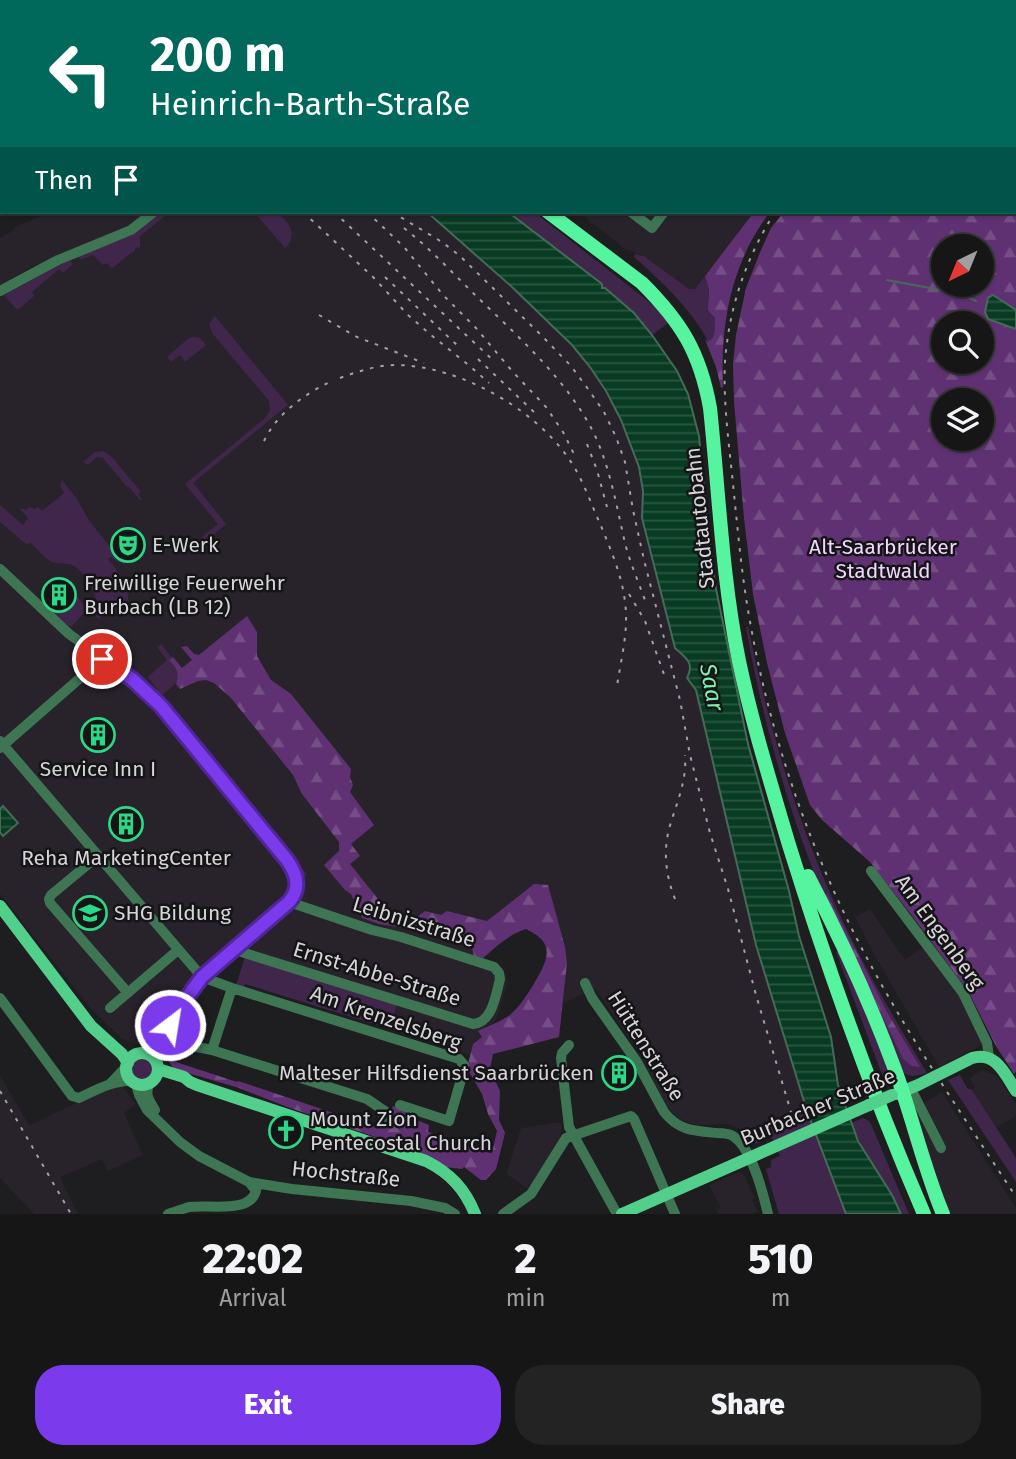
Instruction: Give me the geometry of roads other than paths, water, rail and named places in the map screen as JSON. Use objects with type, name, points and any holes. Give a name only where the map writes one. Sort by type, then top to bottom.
[{"type":"highway","name":"Stadtautobahn","points":[[551,214],[642,283],[666,307],[685,335],[702,372],[710,408],[724,566],[739,660],[762,757],[804,878]]},
{"type":"highway","name":"Stadtautobahn","points":[[566,214],[661,290],[683,316],[706,359],[714,382],[718,407],[733,565],[747,658],[757,707],[804,878]]},
{"type":"highway","points":[[804,878],[808,926],[830,999],[869,1105],[914,1214]]},
{"type":"highway","points":[[804,878],[826,912],[892,1061],[943,1214]]},
{"type":"highway","points":[[804,878],[848,1023],[883,1118],[924,1214]]},
{"type":"highway","points":[[804,878],[892,1114],[933,1214]]},
{"type":"main road","name":"Hochstraße","points":[[0,906],[91,1026],[122,1054],[127,1065]]},
{"type":"main road","name":"Hochstraße","points":[[76,1005],[127,1048],[146,1071]]},
{"type":"main road","name":"Burbacher Straße","points":[[619,1214],[902,1092],[972,1058],[980,1055],[989,1057]]},
{"type":"main road","points":[[989,1057],[1016,1091]]},
{"type":"main road","points":[[146,1071],[131,1058],[127,1065],[127,1073],[146,1071],[184,1077],[190,1082],[426,1161],[455,1181],[468,1198],[475,1214]]},
{"type":"street","points":[[0,291],[58,260],[131,230],[151,214]]},
{"type":"street","points":[[634,214],[652,228],[662,214]]},
{"type":"street","points":[[0,569],[69,634],[132,679],[161,706],[287,860],[297,880],[296,892],[289,902],[202,977],[170,1025],[170,1034],[146,1071],[123,1081],[75,1098],[0,998]]},
{"type":"street","points":[[102,659],[1,745],[202,977]]},
{"type":"street","points":[[98,856],[49,899],[128,993]]},
{"type":"street","name":"Am Engenberg","points":[[871,871],[963,993],[987,1043],[989,1057]]},
{"type":"street","name":"Leibnizstraße","points":[[289,902],[494,967],[500,979],[494,999]]},
{"type":"street","points":[[110,1008],[178,950]]},
{"type":"street","name":"Ernst-Abbe-Straße","points":[[235,950],[476,1025],[488,1018],[494,999]]},
{"type":"street","name":"Am Krenzelsberg","points":[[202,977],[462,1061],[463,1073],[449,1121],[400,1105]]},
{"type":"street","name":"Hüttenstraße","points":[[585,983],[592,998],[627,1046],[671,1121],[689,1130],[731,1135],[740,1143],[749,1158]]},
{"type":"street","points":[[212,1050],[232,988]]},
{"type":"street","points":[[187,1045],[212,1050],[367,1099],[386,1112],[382,1122]]},
{"type":"street","points":[[569,1045],[561,1058],[567,1121],[572,1135],[619,1214]]},
{"type":"street","points":[[110,1084],[127,1065]]},
{"type":"street","name":"Hochstraße","points":[[146,1071],[142,1103],[193,1152],[249,1182],[430,1204],[455,1214]]},
{"type":"street","points":[[902,1092],[941,1148]]},
{"type":"street","points":[[502,1214],[531,1194],[566,1138],[631,1116],[675,1214]]},
{"type":"street","points":[[749,1158],[768,1214]]},
{"type":"street","points":[[168,1214],[191,1207],[204,1210],[250,1201],[256,1191],[249,1182]]},
{"type":"water","name":"Saar","points":[[429,214],[511,214],[602,284],[602,288],[634,313],[677,371],[688,394],[699,436],[715,584],[748,744],[799,936],[831,1037],[838,1085],[858,1141],[901,1214],[846,1214],[807,1111],[756,945],[696,690],[687,678],[690,665],[675,648],[642,518],[643,491],[639,467],[621,420],[590,367],[572,345],[512,287]]},
{"type":"water","points":[[994,296],[1016,310],[1016,329],[994,321],[994,311],[985,311],[988,298],[994,298]]},
{"type":"water","points":[[3,806],[18,823],[3,836],[0,832],[0,809]]},
{"type":"waterway","points":[[887,280],[962,294],[976,301]]},
{"type":"waterway","points":[[798,1119],[811,1119]]},
{"type":"waterway","points":[[790,1122],[795,1120]]},
{"type":"railway","points":[[305,214],[374,278],[408,315],[489,383]]},
{"type":"railway","points":[[336,214],[495,362]]},
{"type":"railway","points":[[369,214],[404,247],[443,295],[546,407],[576,458]]},
{"type":"railway","points":[[395,214],[460,256],[541,335],[571,366],[588,389],[604,412],[616,437],[625,462],[644,560],[710,833],[791,1112]]},
{"type":"railway","points":[[774,214],[747,265],[730,322],[725,362],[727,423],[743,574],[751,627],[769,709],[808,829],[859,943],[915,1041],[1016,1197]]},
{"type":"railway","points":[[404,228],[541,360],[573,398],[597,440],[606,465],[627,550],[646,603]]},
{"type":"railway","points":[[385,277],[459,347]]},
{"type":"railway","points":[[319,315],[357,337],[424,363]]},
{"type":"railway","points":[[478,359],[534,412]]},
{"type":"railway","points":[[340,378],[390,365],[421,367],[445,373],[493,393],[516,407],[554,440],[583,483],[616,563],[625,602],[626,623],[617,686]]},
{"type":"railway","points":[[264,441],[291,407],[328,383]]},
{"type":"railway","points":[[587,444],[607,507]]},
{"type":"railway","points":[[629,594],[645,621],[666,680]]},
{"type":"railway","points":[[675,899],[669,882],[666,847],[683,784],[685,755]]},
{"type":"railway","points":[[0,1091],[71,1214]]},
{"type":"place","name":"E-Werk","points":[[128,545]]},
{"type":"place","name":"Freiwillige Feuerwehr Burbach (LB 12)","points":[[59,595]]},
{"type":"place","name":"Service Inn I","points":[[98,735]]},
{"type":"place","name":"Reha MarketingCenter","points":[[126,824]]},
{"type":"place","name":"SHG Bildung","points":[[90,913]]},
{"type":"place","name":"Malteser Hilfsdienst Saarbrücken","points":[[619,1073]]},
{"type":"place","name":"Mount Zion Pentecostal Church","points":[[286,1131]]},
{"type":"park label","name":"Alt-Saarbrücker Stadtwald","points":[[883,559]]}]
